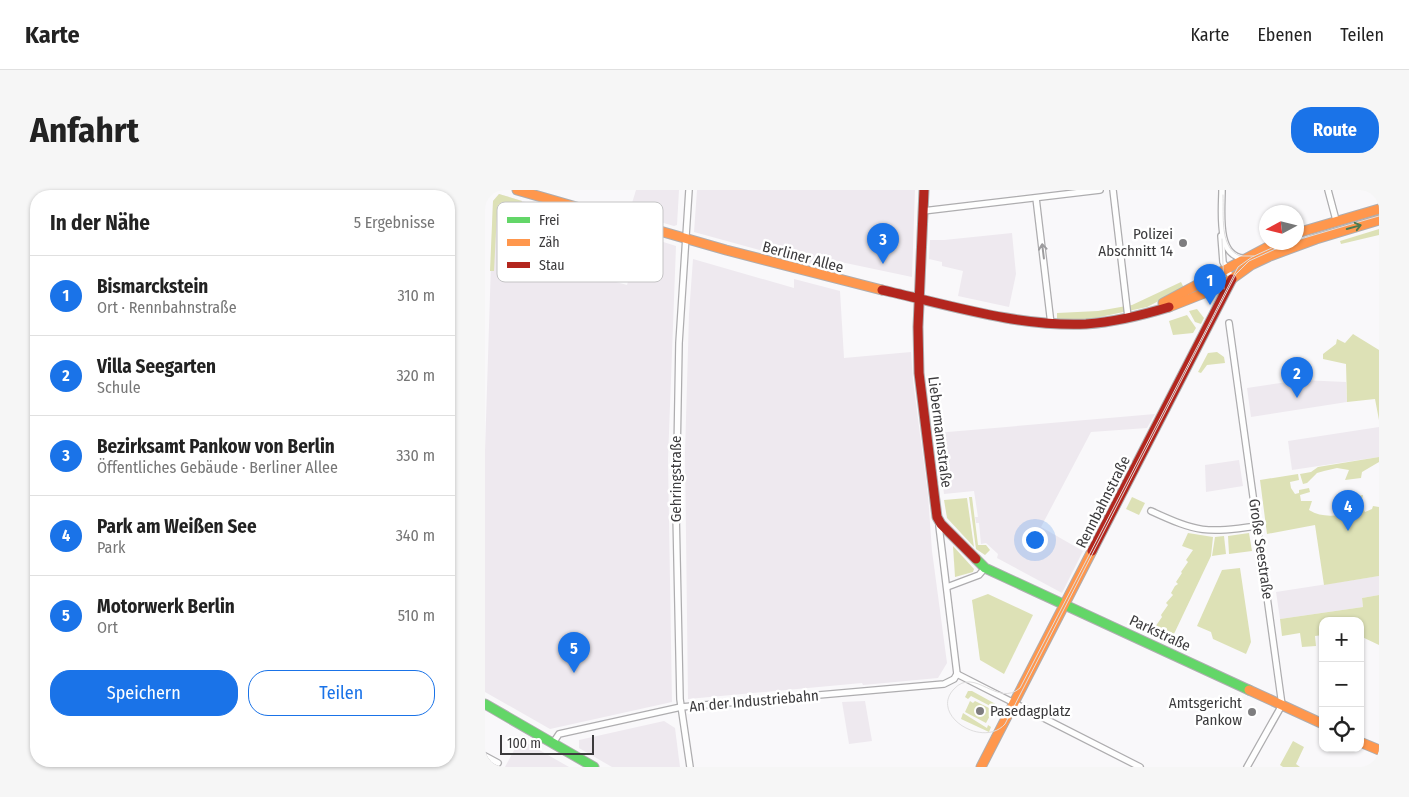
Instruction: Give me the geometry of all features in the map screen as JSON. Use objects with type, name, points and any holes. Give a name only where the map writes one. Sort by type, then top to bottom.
[{"type":"main road","name":"Berliner Allee","points":[[517,190],[559,202]]},
{"type":"main road","name":"Liebermannstraße","points":[[924,190],[920,298],[917,327],[920,384],[937,517],[941,524]]},
{"type":"main road","points":[[1304,231],[1379,209]]},
{"type":"main road","name":"Berliner Allee","points":[[663,231],[818,276],[1051,324],[1087,324],[1128,318],[1197,297],[1232,279],[1249,266],[1295,245],[1379,220]]},
{"type":"main road","name":"Berliner Allee","points":[[1145,312],[1197,287],[1244,258],[1261,250]]},
{"type":"main road","name":"Rennbahnstraße","points":[[981,767],[1232,279],[1241,264],[1253,254]]},
{"type":"main road","name":"Parkstraße","points":[[941,524],[985,568],[1319,722]]},
{"type":"main road","points":[[485,704],[594,767]]},
{"type":"main road","points":[[1364,744],[1379,750]]},
{"type":"street","name":"Gehringstraße","points":[[689,190],[677,417],[676,560],[681,707],[690,767]]},
{"type":"street","points":[[923,211],[1099,190]]},
{"type":"street","points":[[1113,190],[1128,318]]},
{"type":"street","points":[[1222,190],[1222,259],[1232,279]]},
{"type":"street","points":[[1328,190],[1336,220]]},
{"type":"street","points":[[1037,198],[1051,324]]},
{"type":"street","points":[[1223,219],[1227,248],[1236,256],[1244,258]]},
{"type":"street","name":"Große Seestraße","points":[[1229,323],[1282,705]]},
{"type":"street","points":[[1151,510],[1188,528],[1205,531],[1258,526]]},
{"type":"street","name":"Liebermannstraße","points":[[941,524],[939,526],[957,674]]},
{"type":"street","points":[[947,587],[979,575],[985,568]]},
{"type":"street","points":[[957,674],[1139,767]]},
{"type":"street","name":"An der Industriebahn","points":[[553,743],[559,734],[681,707],[944,684],[954,679],[957,674]]},
{"type":"street","points":[[1247,767],[1282,705]]},
{"type":"street","points":[[485,756],[498,764]]},
{"type":"shaded area","points":[[636,190],[679,190],[677,225],[663,223],[663,202],[632,202]]},
{"type":"shaded area","points":[[697,190],[915,190],[912,277],[817,257],[817,266],[694,232]]},
{"type":"shaded area","points":[[499,194],[526,202],[497,202],[497,282],[616,282],[627,285],[628,282],[663,282],[663,242],[676,246],[668,459],[672,702],[550,729],[485,692],[485,451],[493,201]]},
{"type":"shaded area","points":[[1379,212],[1379,218],[1304,240],[1304,234]]},
{"type":"shaded area","points":[[1012,233],[1016,274],[1009,307],[958,296],[963,271],[942,266],[942,262],[929,259],[930,240]]},
{"type":"shaded area","points":[[693,259],[794,288],[794,279],[840,291],[844,358],[911,352],[928,495],[932,551],[947,663],[938,678],[688,699],[685,453],[689,314]]},
{"type":"shaded area","points":[[1301,380],[1346,382],[1347,402],[1251,417],[1247,388]]},
{"type":"shaded area","points":[[1155,414],[1147,428],[1091,432],[1041,527],[1083,551],[1062,593],[997,558],[998,554],[986,543],[981,544],[979,523],[976,523],[975,517],[978,517],[974,491],[944,494],[936,433]]},
{"type":"shaded area","points":[[1379,427],[1379,457],[1292,470],[1288,441]]},
{"type":"shaded area","points":[[1239,460],[1243,486],[1206,492],[1205,465]]},
{"type":"shaded area","points":[[1379,576],[1379,595],[1362,598],[1363,607],[1280,619],[1276,592]]},
{"type":"shaded area","points":[[865,701],[872,741],[849,744],[842,702]]},
{"type":"shaded area","points":[[664,721],[675,728],[680,767],[612,767],[579,748],[579,740]]},
{"type":"shaded area","points":[[520,739],[569,767],[505,767]]},
{"type":"green space","points":[[499,194],[522,201],[497,202],[494,271],[490,271],[493,201]]},
{"type":"green space","points":[[1379,229],[1379,235],[1341,244],[1340,241]]},
{"type":"green space","points":[[1181,282],[1184,288],[1147,307],[1086,320],[1057,320],[1057,313],[1098,311],[1132,305]]},
{"type":"green space","points":[[1197,309],[1204,318],[1201,324],[1195,322],[1189,311]]},
{"type":"green space","points":[[1187,315],[1196,328],[1193,333],[1173,335],[1169,321]]},
{"type":"green space","points":[[1353,334],[1379,350],[1379,420],[1375,399],[1347,402],[1346,364],[1323,359],[1323,354],[1336,344],[1337,339],[1345,343]]},
{"type":"green space","points":[[1217,352],[1224,357],[1225,363],[1207,365],[1201,373],[1198,372],[1208,353]]},
{"type":"green space","points":[[1379,457],[1379,462],[1362,472],[1361,478],[1345,480],[1349,470],[1337,468],[1317,473],[1307,483],[1303,484],[1300,474],[1311,472],[1318,467]]},
{"type":"green space","points":[[1298,474],[1299,480],[1290,482],[1291,488],[1295,494],[1299,493],[1299,490],[1309,488],[1310,492],[1300,495],[1301,501],[1312,501],[1309,510],[1314,513],[1329,516],[1351,513],[1355,518],[1357,516],[1354,510],[1356,509],[1347,498],[1363,495],[1361,505],[1365,512],[1372,509],[1373,506],[1379,507],[1379,576],[1324,585],[1315,525],[1267,534],[1260,480]]},
{"type":"green space","points":[[969,497],[972,497],[978,545],[986,545],[990,550],[985,555],[976,549]]},
{"type":"green space","points":[[1132,497],[1145,503],[1139,515],[1126,509]]},
{"type":"green space","points":[[967,498],[974,547],[947,518],[944,500]]},
{"type":"green space","points":[[1188,533],[1213,537],[1211,556],[1173,636],[1156,630],[1155,627],[1168,605],[1166,603],[1173,595],[1171,593],[1178,584],[1176,582],[1193,550],[1182,546]]},
{"type":"green space","points":[[1249,533],[1252,551],[1229,554],[1228,536]]},
{"type":"green space","points":[[1224,536],[1226,554],[1212,556],[1215,537]]},
{"type":"green space","points":[[953,546],[974,569],[973,572],[955,577]]},
{"type":"green space","points":[[1240,568],[1251,642],[1246,654],[1213,639],[1211,632],[1197,626],[1222,570]]},
{"type":"green space","points":[[988,594],[1033,615],[1004,674],[980,660],[972,600]]},
{"type":"green space","points":[[1379,595],[1379,645],[1364,638],[1364,617],[1319,617],[1319,636],[1315,636],[1316,646],[1302,647],[1300,633],[1282,636],[1280,619],[1363,607],[1362,598]]},
{"type":"green space","points":[[968,691],[972,691],[1001,707],[998,715],[994,713],[996,709],[971,696],[968,699],[965,697]]},
{"type":"green space","points":[[970,701],[973,703],[975,701],[993,710],[986,723],[965,712]]},
{"type":"green space","points":[[963,713],[987,728],[988,725],[991,727],[989,732],[961,719]]},
{"type":"green space","points":[[1293,741],[1304,747],[1296,764],[1300,767],[1283,767],[1280,765]]},
{"type":"tram line","points":[[1223,195],[1224,230],[1229,246],[1233,252],[1240,256],[1254,256]]},
{"type":"tram line","points":[[1304,238],[1379,216]]},
{"type":"tram line","points":[[1222,239],[1224,289]]},
{"type":"tram line","points":[[1267,250],[1252,257],[1238,267],[1020,688],[1011,693],[1003,693],[970,682],[962,683],[954,689],[948,699],[948,709],[953,718],[962,726],[984,733],[995,731],[1005,724],[1236,274],[1249,261],[1273,250]]},
{"type":"traffic: fast","points":[[976,559],[985,568],[1249,690]]},
{"type":"traffic: fast","points":[[485,704],[594,767]]},
{"type":"traffic: slow","points":[[517,190],[559,202]]},
{"type":"traffic: slow","points":[[1304,231],[1379,209]]},
{"type":"traffic: slow","points":[[1169,307],[1222,286],[1251,265],[1270,256],[1316,239],[1379,220]]},
{"type":"traffic: slow","points":[[663,232],[882,290]]},
{"type":"traffic: slow","points":[[1163,303],[1262,250]]},
{"type":"traffic: slow","points":[[981,767],[1092,551]]},
{"type":"traffic: slow","points":[[1249,690],[1319,722]]},
{"type":"traffic: slow","points":[[1364,744],[1379,750]]},
{"type":"traffic: jam","points":[[924,190],[918,327],[919,373],[937,517],[941,524],[976,559]]},
{"type":"traffic: jam","points":[[1092,551],[1232,279]]},
{"type":"traffic: jam","points":[[882,290],[1009,319],[1060,324],[1107,322],[1169,307]]},
{"type":"place","name":"Polizei Abschnitt 14","points":[[1183,243]]},
{"type":"place","name":"Bezirksamt Pankow von Berlin","points":[[883,264]]},
{"type":"place","name":"Bismarckstein","points":[[1210,305]]},
{"type":"place","name":"Villa Seegarten","points":[[1297,398]]},
{"type":"place","name":"Park am Weißen See","points":[[1348,531]]},
{"type":"place","name":"Motorwerk Berlin","points":[[574,673]]},
{"type":"place","name":"Pasedagplatz","points":[[980,711]]},
{"type":"place","name":"Amtsgericht Pankow","points":[[1252,712]]}]
